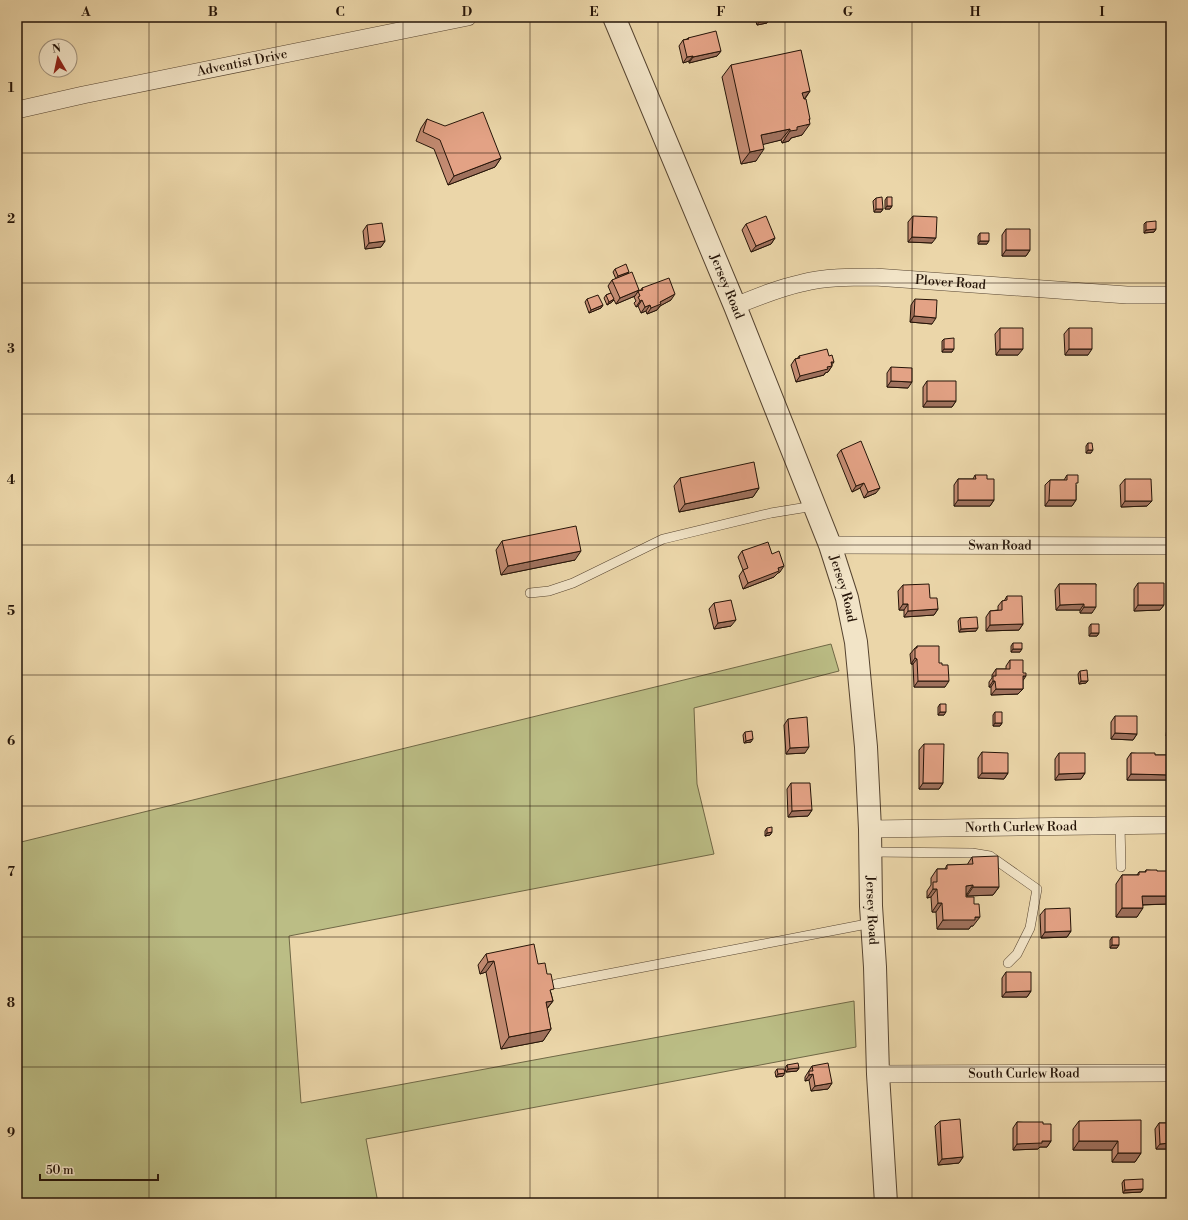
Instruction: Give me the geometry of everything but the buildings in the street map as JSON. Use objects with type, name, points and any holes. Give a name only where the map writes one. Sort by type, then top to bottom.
[{"type":"street","name":"Adventist Drive","points":[[17,110],[83,95],[468,17]]},
{"type":"street","name":"Jersey Road","points":[[614,17],[735,306],[830,545],[847,598],[856,642],[866,747],[878,1074],[886,1203]]},
{"type":"street","name":"Plover Road","points":[[735,306],[783,287],[803,282],[849,277],[875,277],[1127,295],[1171,295]]},
{"type":"street","name":"Swan Road","points":[[830,545],[1171,546]]},
{"type":"street","name":"North Curlew Road","points":[[870,829],[1171,825]]},
{"type":"street","name":"South Curlew Road","points":[[878,1074],[1171,1073]]},
{"type":"lane","points":[[530,593],[549,591],[573,583],[663,539],[771,513],[814,506]]},
{"type":"lane","points":[[1120,826],[1121,867]]},
{"type":"lane","points":[[871,852],[972,853],[990,856],[1037,889],[1030,928],[1017,954],[1008,963]]},
{"type":"lane","points":[[556,984],[872,923]]},
{"type":"green space","points":[[831,644],[839,671],[694,708],[697,784],[714,854],[289,936],[301,1103],[854,1001],[856,1047],[366,1139],[378,1203],[17,1203],[17,843]]},
{"type":"green space","points":[[1171,1198],[1171,1203],[902,1203],[902,1200]]}]
